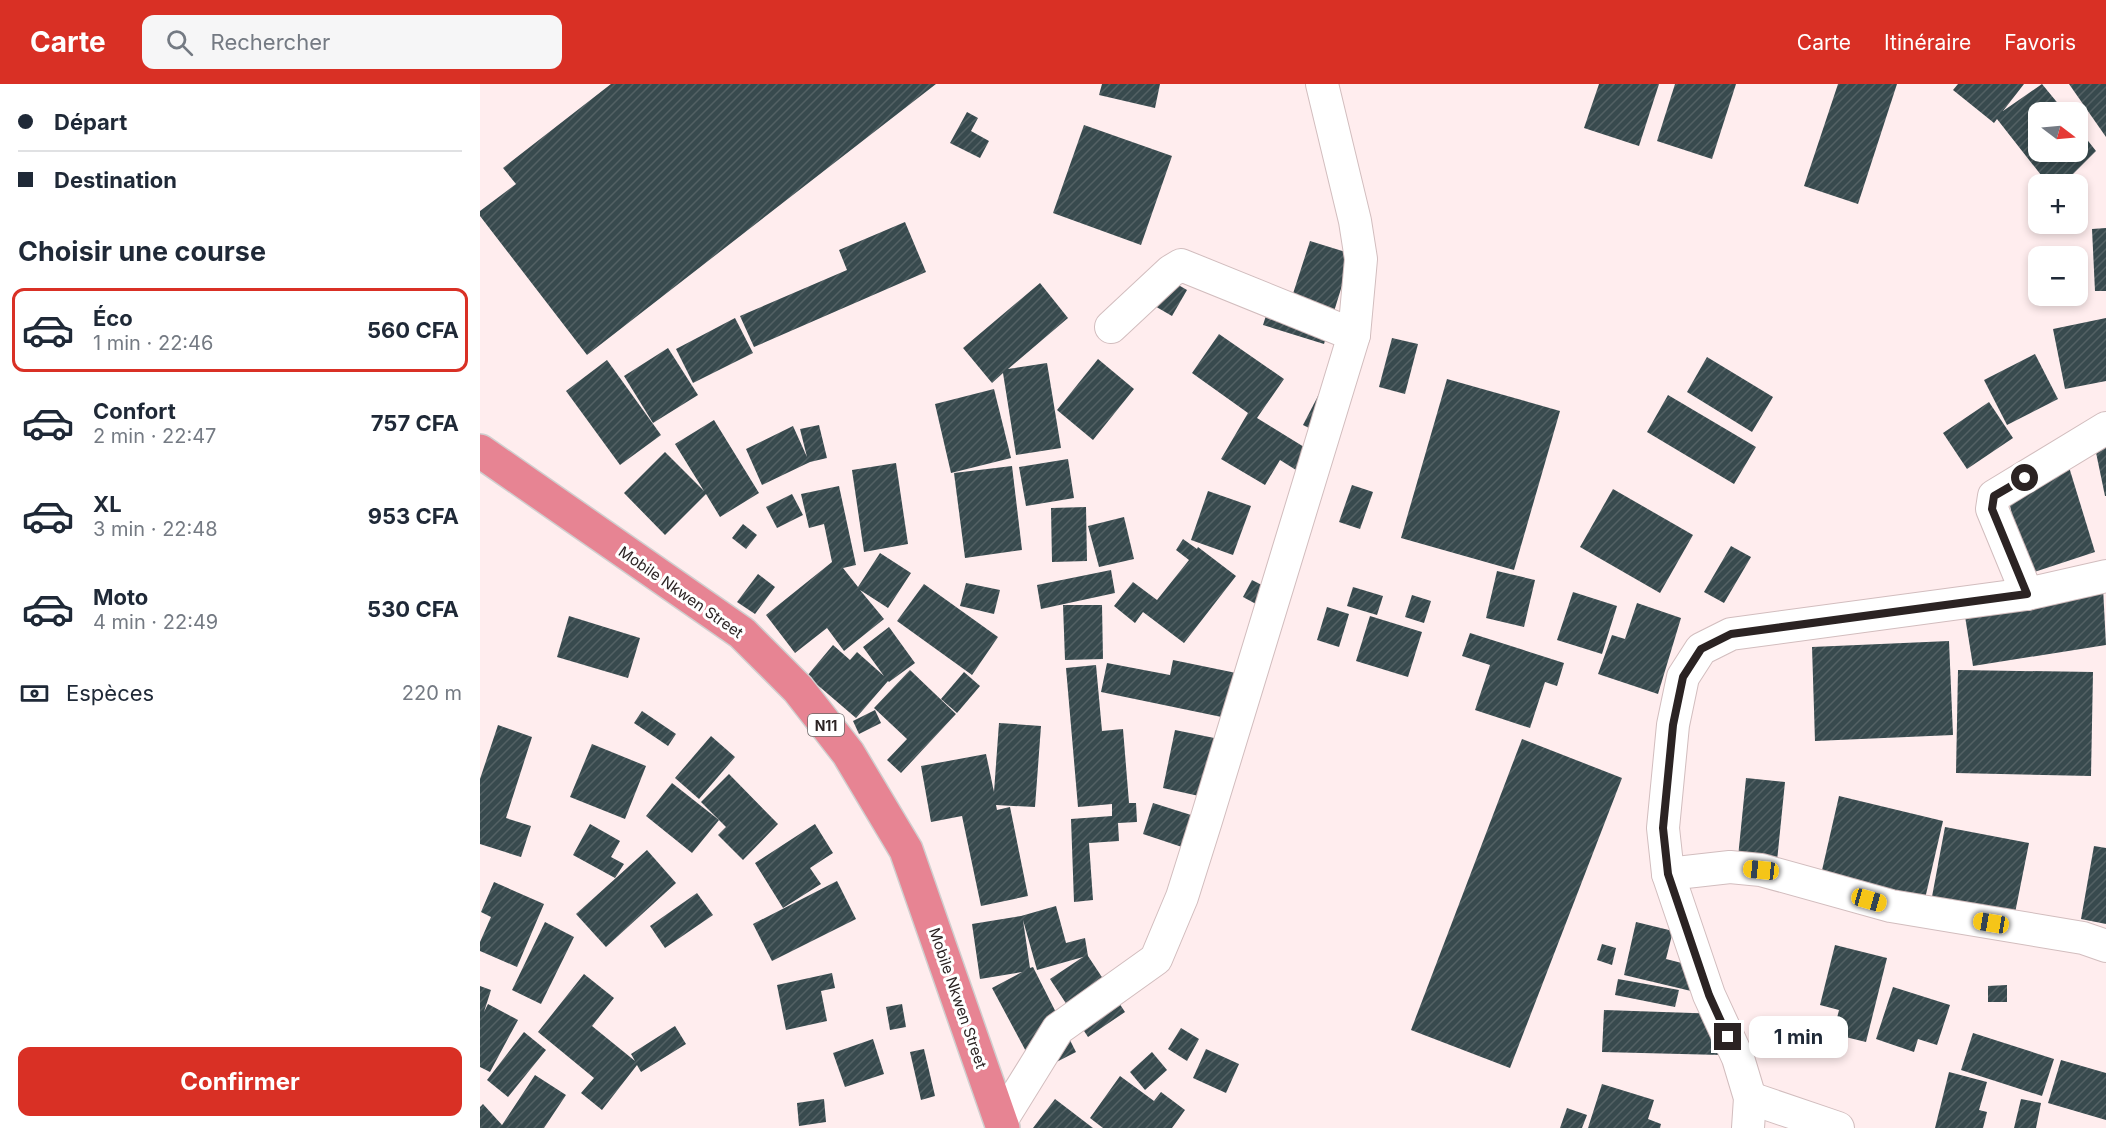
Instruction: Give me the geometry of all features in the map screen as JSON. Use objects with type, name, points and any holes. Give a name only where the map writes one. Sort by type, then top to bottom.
[{"type":"highway","name":"Mobile Nkwen Street","points":[[482,456],[742,633],[798,689],[848,753],[906,850],[1002,1124]]},
{"type":"street","points":[[1002,1124],[1058,1029],[1156,959],[1182,897],[1205,824],[1354,335],[1361,259],[1355,221],[1322,84]]},
{"type":"street","points":[[1111,327],[1171,270],[1181,265],[1354,335]]},
{"type":"street","points":[[2027,594],[1992,509],[1994,496],[2106,428]]},
{"type":"street","points":[[1838,1128],[1749,1113],[1738,1058],[1709,995],[1668,874],[1663,828],[1673,725],[1683,677],[1701,649],[1731,634],[2027,594],[2106,576]]},
{"type":"street","points":[[1668,874],[1730,867],[1761,870],[1891,906],[2083,938],[2106,946]]},
{"type":"building","points":[[611,84],[936,84],[587,355],[480,216],[480,211],[516,184],[503,168]]},
{"type":"building","points":[[1102,84],[1160,84],[1155,108],[1099,95]]},
{"type":"building","points":[[1599,84],[1659,84],[1639,146],[1584,128]]},
{"type":"building","points":[[1675,84],[1736,84],[1712,159],[1657,141]]},
{"type":"building","points":[[1838,84],[1897,84],[1858,204],[1804,186]]},
{"type":"building","points":[[1958,84],[2024,84],[2003,111],[2042,84],[2057,102],[2028,102],[2028,159],[1997,119],[1994,123],[1953,90]]},
{"type":"building","points":[[2069,84],[2106,84],[2106,137],[2088,111],[2088,102],[2082,102]]},
{"type":"building","points":[[967,112],[978,118],[971,131],[989,141],[980,158],[950,143]]},
{"type":"building","points":[[1084,125],[1172,156],[1141,245],[1053,213]]},
{"type":"building","points":[[2088,141],[2096,151],[2088,159]]},
{"type":"building","points":[[2031,162],[2085,162],[2073,174],[2040,174]]},
{"type":"building","points":[[905,222],[926,272],[754,347],[740,316],[847,270],[839,250]]},
{"type":"building","points":[[2106,228],[2106,291],[2095,291],[2092,229]]},
{"type":"building","points":[[1310,241],[1365,258],[1344,279],[1324,344],[1263,325],[1271,300],[1289,306]]},
{"type":"building","points":[[1168,279],[1187,290],[1172,316],[1153,305]]},
{"type":"building","points":[[1040,283],[1068,318],[1008,369],[1047,363],[1061,448],[1016,455],[1003,373],[992,383],[963,348]]},
{"type":"building","points":[[735,318],[753,353],[693,383],[676,349]]},
{"type":"building","points":[[2106,318],[2106,381],[2065,389],[2053,329]]},
{"type":"building","points":[[1219,334],[1284,379],[1257,418],[1317,455],[1304,475],[1280,460],[1265,485],[1221,459],[1248,413],[1192,373]]},
{"type":"building","points":[[1392,338],[1418,344],[1405,394],[1379,387]]},
{"type":"building","points":[[668,348],[698,395],[653,423],[624,376]]},
{"type":"building","points":[[2035,354],[2058,399],[2007,425],[1984,380]]},
{"type":"building","points":[[1707,357],[1773,397],[1752,432],[1687,392]]},
{"type":"building","points":[[1098,359],[1134,389],[1093,440],[1057,410]]},
{"type":"building","points":[[607,360],[661,435],[620,465],[566,391]]},
{"type":"building","points":[[1447,379],[1560,411],[1514,570],[1401,538]]},
{"type":"building","points":[[994,389],[1011,458],[951,473],[935,404]]},
{"type":"building","points":[[1319,394],[1336,403],[1321,434],[1303,425]]},
{"type":"building","points":[[1668,395],[1756,447],[1734,484],[1647,432]]},
{"type":"building","points":[[1989,402],[2013,438],[1967,469],[1943,433]]},
{"type":"building","points":[[714,420],[759,493],[720,517],[706,494],[665,535],[624,493],[665,452],[704,491],[675,444]]},
{"type":"building","points":[[819,425],[827,458],[810,462],[762,485],[746,449],[793,426],[807,457],[800,429]]},
{"type":"building","points":[[2106,436],[2106,496],[2105,496],[2093,438]]},
{"type":"building","points":[[1068,459],[1074,498],[1026,506],[1019,467]]},
{"type":"building","points":[[896,463],[908,544],[864,552],[852,470]]},
{"type":"building","points":[[1012,466],[1022,550],[965,558],[954,473]]},
{"type":"building","points":[[2069,467],[2095,552],[2025,575],[2009,501]]},
{"type":"building","points":[[1352,485],[1373,492],[1360,529],[1339,522]]},
{"type":"building","points":[[839,486],[856,565],[843,568],[858,587],[880,553],[911,573],[888,608],[860,590],[884,619],[844,651],[827,628],[795,653],[766,615],[832,562],[824,524],[809,528],[801,494]]},
{"type":"building","points":[[1613,489],[1693,535],[1660,593],[1580,547]]},
{"type":"building","points":[[1208,491],[1251,506],[1233,555],[1191,540]]},
{"type":"building","points":[[792,494],[803,515],[777,528],[766,507]]},
{"type":"building","points":[[1086,507],[1087,561],[1052,562],[1051,508]]},
{"type":"building","points":[[1124,517],[1134,559],[1099,567],[1088,526]]},
{"type":"building","points":[[743,524],[757,535],[746,549],[732,538]]},
{"type":"building","points":[[1183,539],[1197,549],[1198,547],[1236,576],[1184,643],[1143,612],[1135,623],[1114,606],[1133,582],[1157,600],[1189,560],[1176,550]]},
{"type":"building","points":[[1731,546],[1751,557],[1724,603],[1704,592]]},
{"type":"building","points":[[1111,570],[1115,593],[1041,609],[1037,585]]},
{"type":"building","points":[[1497,571],[1535,580],[1524,627],[1486,618]]},
{"type":"building","points":[[758,574],[775,587],[755,614],[737,602]]},
{"type":"building","points":[[1252,580],[1279,594],[1269,611],[1243,597]]},
{"type":"building","points":[[966,583],[1000,590],[994,614],[960,606]]},
{"type":"building","points":[[924,584],[998,637],[972,675],[897,621]]},
{"type":"building","points":[[1353,587],[1383,596],[1377,615],[1347,606]]},
{"type":"building","points":[[2103,588],[2106,645],[1973,666],[1964,610]]},
{"type":"building","points":[[1573,592],[1617,606],[1602,654],[1557,640]]},
{"type":"building","points":[[1412,595],[1431,601],[1424,623],[1405,617]]},
{"type":"building","points":[[1637,603],[1681,618],[1658,694],[1598,674],[1612,635],[1625,639]]},
{"type":"building","points":[[1063,605],[1102,605],[1103,659],[1065,660]]},
{"type":"building","points":[[1327,607],[1349,614],[1339,647],[1317,640]]},
{"type":"building","points":[[569,616],[640,638],[628,678],[557,657]]},
{"type":"building","points":[[1370,616],[1422,632],[1408,677],[1356,661]]},
{"type":"building","points":[[889,627],[915,663],[888,681],[856,718],[807,676],[833,645],[850,660],[857,652],[884,676],[863,647]]},
{"type":"building","points":[[1470,633],[1564,663],[1557,686],[1545,682],[1530,728],[1475,710],[1490,665],[1462,656]]},
{"type":"building","points":[[1949,641],[1953,735],[1815,741],[1812,647]]},
{"type":"building","points":[[1173,660],[1241,674],[1241,721],[1101,692],[1107,663],[1170,675]]},
{"type":"building","points":[[1096,665],[1102,731],[1123,729],[1129,803],[1136,803],[1137,822],[1118,823],[1119,841],[1089,843],[1093,900],[1074,902],[1071,819],[1112,816],[1112,804],[1078,807],[1066,668]]},
{"type":"building","points":[[910,670],[956,714],[901,773],[887,760],[907,739],[874,708]]},
{"type":"building","points":[[1958,670],[2093,672],[2091,776],[1956,773]]},
{"type":"building","points":[[964,672],[980,686],[957,713],[941,699]]},
{"type":"building","points":[[875,710],[881,723],[859,734],[853,721]]},
{"type":"building","points":[[642,711],[676,734],[668,746],[634,723]]},
{"type":"building","points":[[999,723],[1041,726],[1035,807],[996,805],[997,810],[1010,807],[1028,896],[981,906],[962,816],[931,822],[921,766],[986,754],[994,792]]},
{"type":"building","points":[[498,725],[532,737],[506,818],[531,826],[521,857],[480,844],[480,779]]},
{"type":"building","points":[[1175,730],[1229,741],[1217,800],[1163,788]]},
{"type":"building","points":[[711,736],[735,757],[699,799],[675,778]]},
{"type":"building","points":[[1522,739],[1622,778],[1510,1068],[1411,1030]]},
{"type":"building","points":[[592,744],[646,766],[625,819],[570,797]]},
{"type":"building","points":[[729,774],[778,824],[743,860],[718,835],[726,827],[701,802]]},
{"type":"building","points":[[1746,778],[1785,782],[1775,881],[1736,877]]},
{"type":"building","points":[[672,783],[719,820],[692,853],[646,816]]},
{"type":"building","points":[[1839,796],[1943,821],[1924,903],[1820,879]]},
{"type":"building","points":[[1153,803],[1207,820],[1197,852],[1143,834]]},
{"type":"building","points":[[590,824],[620,841],[611,857],[624,864],[615,878],[573,855]]},
{"type":"building","points":[[815,824],[833,853],[810,868],[821,884],[783,908],[755,863]]},
{"type":"building","points":[[1945,827],[2029,843],[2014,918],[1931,902]]},
{"type":"building","points":[[2094,846],[2106,848],[2106,924],[2081,919]]},
{"type":"building","points":[[647,850],[676,883],[606,947],[576,914]]},
{"type":"building","points":[[837,881],[856,919],[772,961],[753,924]]},
{"type":"building","points":[[494,882],[544,904],[517,967],[480,951],[480,942],[491,917],[481,912]]},
{"type":"building","points":[[697,893],[713,915],[665,948],[650,926]]},
{"type":"building","points":[[1056,906],[1066,943],[1085,938],[1088,956],[1125,1012],[1088,1037],[1050,979],[1083,957],[1037,970],[1023,920],[1030,968],[1033,967],[1076,1052],[1037,1072],[992,988],[1022,972],[980,979],[972,924],[1021,916]]},
{"type":"building","points":[[545,922],[574,937],[541,1004],[512,990]]},
{"type":"building","points":[[1636,922],[1673,931],[1666,959],[1697,967],[1691,991],[1624,975]]},
{"type":"building","points":[[1602,944],[1616,948],[1612,965],[1597,960]]},
{"type":"building","points":[[1835,945],[1887,958],[1866,1042],[1833,1034],[1839,1010],[1820,1005]]},
{"type":"building","points":[[832,973],[835,988],[821,991],[827,1021],[786,1030],[777,985]]},
{"type":"building","points":[[584,974],[614,998],[592,1026],[635,1061],[631,1054],[675,1026],[686,1044],[641,1072],[637,1065],[602,1110],[581,1093],[594,1078],[538,1032]]},
{"type":"building","points":[[1618,979],[1679,990],[1675,1007],[1615,995]]},
{"type":"building","points":[[2007,985],[2007,1002],[1988,1002],[1988,986]]},
{"type":"building","points":[[480,986],[491,990],[484,1012],[488,1004],[518,1020],[490,1072],[480,1067]]},
{"type":"building","points":[[1893,987],[1950,1005],[1937,1045],[1918,1039],[1914,1052],[1876,1039]]},
{"type":"building","points":[[902,1004],[906,1027],[890,1030],[886,1007]]},
{"type":"building","points":[[1604,1010],[1722,1014],[1721,1055],[1602,1052]]},
{"type":"building","points":[[1181,1028],[1199,1039],[1187,1061],[1168,1049]]},
{"type":"building","points":[[524,1032],[546,1050],[508,1097],[487,1080]]},
{"type":"building","points":[[1973,1033],[2054,1059],[2042,1096],[1961,1070]]},
{"type":"building","points":[[873,1039],[884,1074],[845,1087],[833,1053]]},
{"type":"building","points":[[924,1049],[935,1096],[921,1100],[910,1052]]},
{"type":"building","points":[[1206,1049],[1239,1064],[1226,1093],[1193,1078]]},
{"type":"building","points":[[1152,1052],[1167,1070],[1145,1090],[1130,1072]]},
{"type":"building","points":[[2061,1060],[2106,1073],[2106,1120],[2048,1103]]},
{"type":"building","points":[[1949,1072],[1987,1082],[1979,1110],[1987,1112],[1983,1128],[1935,1128]]},
{"type":"building","points":[[535,1075],[566,1095],[544,1128],[480,1128],[480,1107],[483,1104],[502,1125]]},
{"type":"building","points":[[1120,1076],[1154,1101],[1161,1092],[1185,1110],[1172,1128],[1103,1128],[1090,1118]]},
{"type":"building","points":[[1602,1084],[1654,1100],[1648,1119],[1661,1124],[1660,1128],[1588,1128]]},
{"type":"building","points":[[824,1099],[826,1122],[799,1126],[797,1103]]},
{"type":"building","points":[[1055,1099],[1093,1128],[1033,1128]]},
{"type":"building","points":[[2021,1099],[2041,1103],[2036,1128],[2014,1128]]},
{"type":"building","points":[[1567,1108],[1587,1115],[1582,1128],[1560,1128]]},
{"type":"route","points":[[1728,1037],[1709,995],[1668,874],[1663,828],[1673,725],[1683,677],[1701,649],[1731,634],[2027,594],[1992,509],[1994,496],[2025,478]]}]
